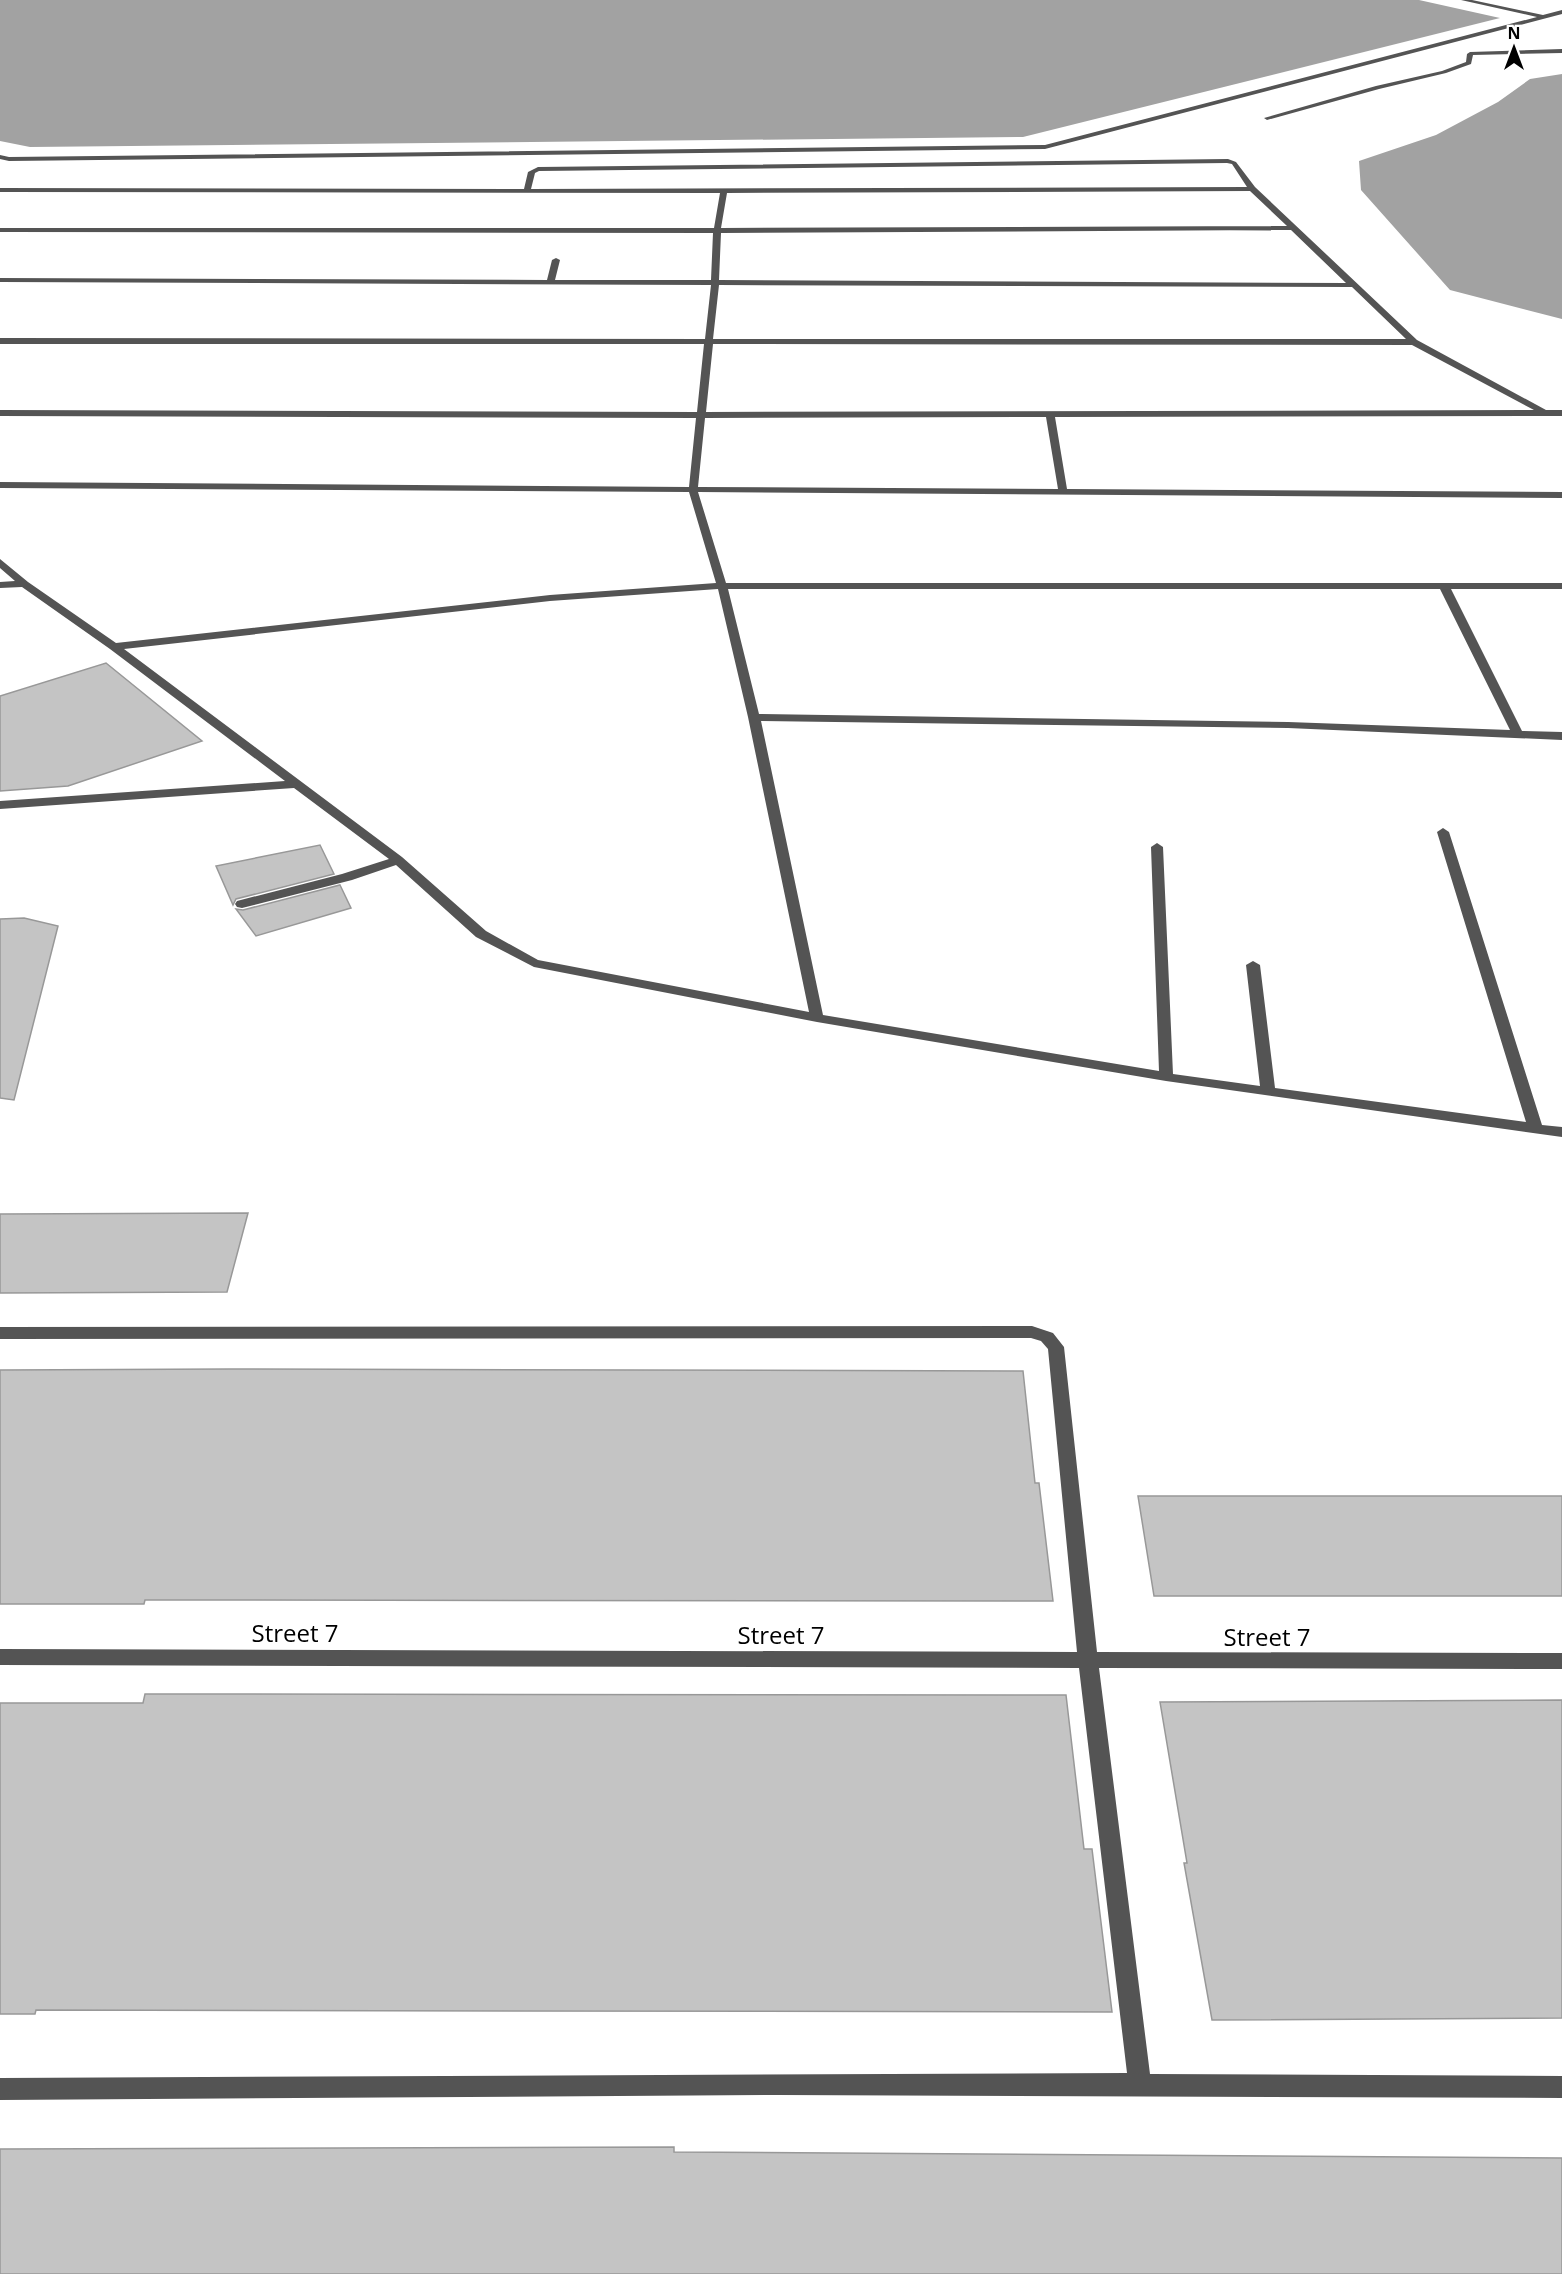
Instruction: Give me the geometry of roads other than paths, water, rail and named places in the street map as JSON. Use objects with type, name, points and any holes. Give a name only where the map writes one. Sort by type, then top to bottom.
[{"type":"street","points":[[1464,0],[1544,17]]},
{"type":"street","points":[[0,158],[1045,147],[1562,12]]},
{"type":"street","points":[[1267,118],[1378,87],[1444,72],[1469,63],[1470,54],[1562,51]]},
{"type":"street","points":[[527,190],[532,172],[538,169],[1217,160],[1234,164],[1252,189],[1414,342],[1545,413]]},
{"type":"street","points":[[0,190],[724,192],[1252,189]]},
{"type":"street","points":[[724,192],[717,230],[715,281],[703,415],[693,491],[722,586],[754,717],[817,1018]]},
{"type":"street","points":[[0,230],[1295,228]]},
{"type":"street","points":[[551,280],[556,260]]},
{"type":"street","points":[[0,280],[551,280],[1355,285]]},
{"type":"street","points":[[0,341],[1414,342]]},
{"type":"street","points":[[0,413],[703,415],[1562,413]]},
{"type":"street","points":[[1050,414],[1063,492]]},
{"type":"street","points":[[0,484],[693,491],[1562,495]]},
{"type":"street","points":[[0,562],[24,584],[114,647],[398,860],[481,934],[534,963],[817,1018],[1166,1077],[1562,1132]]},
{"type":"street","points":[[0,585],[24,584]]},
{"type":"street","points":[[114,647],[550,598],[722,586],[1562,586]]},
{"type":"street","points":[[1444,586],[1518,735]]},
{"type":"street","points":[[754,717],[1288,725],[1562,736]]},
{"type":"street","points":[[0,805],[298,784]]},
{"type":"street","points":[[1443,832],[1536,1129]]},
{"type":"street","points":[[1157,847],[1166,1077]]},
{"type":"street","points":[[242,904],[347,877],[398,860]]},
{"type":"street","points":[[1253,965],[1268,1091]]},
{"type":"street","points":[[0,1334],[1032,1332],[1047,1337],[1056,1347],[1088,1661],[1140,2083]]},
{"type":"street","name":"Street 7","points":[[0,1657],[1562,1661]]},
{"type":"street","points":[[0,2089],[657,2083],[1140,2083],[1562,2087]]}]
